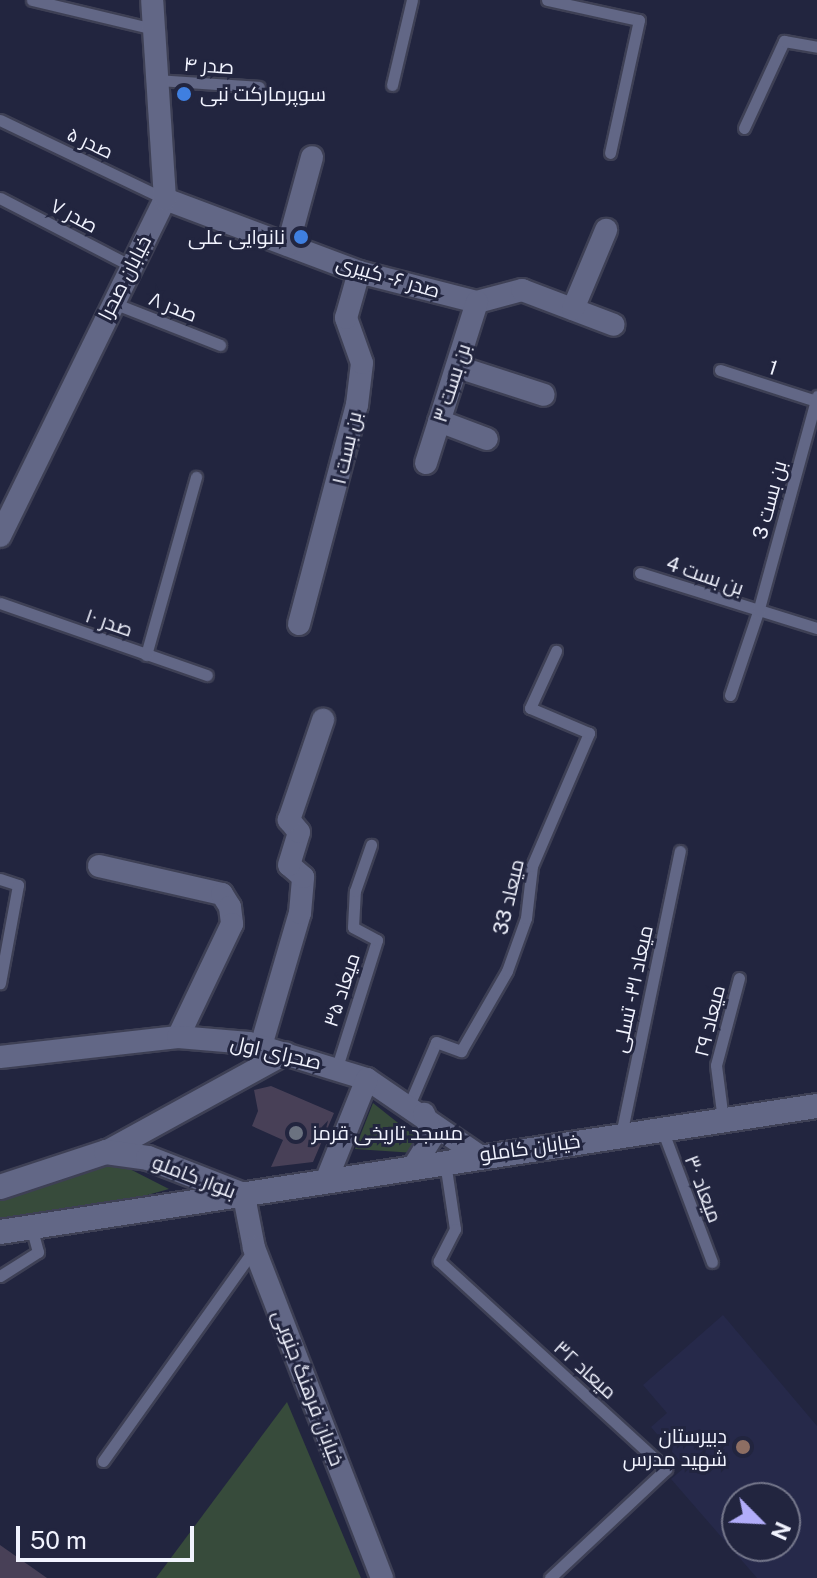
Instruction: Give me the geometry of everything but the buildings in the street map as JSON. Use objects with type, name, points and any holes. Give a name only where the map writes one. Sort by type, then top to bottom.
[{"type":"street","points":[[152,0],[165,199]]},
{"type":"street","points":[[288,245],[312,157]]},
{"type":"street","name":"صدر ۶ - کبیری","points":[[165,199],[359,272],[477,302],[522,290],[614,325]]},
{"type":"street","name":"خیابان صحرا","points":[[0,536],[165,199]]},
{"type":"street","points":[[573,309],[606,230]]},
{"type":"street","name":"بن بست ۱","points":[[299,624],[357,405],[362,363],[346,318],[359,272]]},
{"type":"street","name":"بن بست ۳","points":[[426,463],[477,302]]},
{"type":"street","points":[[458,367],[544,395]]},
{"type":"street","points":[[439,421],[487,439]]},
{"type":"street","points":[[261,1046],[300,913],[303,877],[289,865],[299,832],[289,820],[323,720]]},
{"type":"street","points":[[99,866],[222,894],[230,907],[232,924],[178,1037]]},
{"type":"street","name":"صحرای اول","points":[[0,1057],[178,1037],[261,1046],[337,1067],[367,1079],[417,1109],[478,1155]]},
{"type":"street","points":[[106,1152],[286,1053]]},
{"type":"street","points":[[326,1181],[367,1079]]},
{"type":"street","name":"خیابان کاملو","points":[[244,1196],[478,1155],[817,1106]]},
{"type":"street","points":[[414,1166],[433,1136],[417,1109]]},
{"type":"street","name":"بلوار کاملو","points":[[0,1187],[106,1152],[148,1158],[244,1196]]},
{"type":"street","name":"بلوار کاملو","points":[[0,1232],[244,1196]]},
{"type":"street","name":"خیابان فرهنگ جنوبی","points":[[244,1196],[254,1248],[382,1578]]},
{"type":"lane","points":[[32,0],[154,29]]},
{"type":"lane","points":[[392,85],[412,0]]},
{"type":"lane","points":[[547,0],[639,20],[610,153]]},
{"type":"lane","points":[[744,128],[784,41],[817,47]]},
{"type":"lane","name":"صدر ۴","points":[[157,80],[259,87]]},
{"type":"lane","name":"صدر ۵","points":[[0,120],[165,199]]},
{"type":"lane","name":"صدر ۷","points":[[0,198],[131,266]]},
{"type":"lane","name":"صدر ۸","points":[[113,302],[220,345]]},
{"type":"lane","name":"1","points":[[720,370],[816,399]]},
{"type":"lane","name":"بن بست 3","points":[[730,695],[758,612],[816,399]]},
{"type":"lane","points":[[146,655],[196,477]]},
{"type":"lane","name":"بن بست 4","points":[[640,573],[817,628]]},
{"type":"lane","name":"صدر ۱۰","points":[[0,603],[207,675]]},
{"type":"lane","name":"میعاد 33","points":[[417,1109],[436,1042],[461,1051],[507,971],[526,918],[532,866],[589,733],[530,708],[556,651]]},
{"type":"lane","name":"میعاد ۳۵","points":[[337,1067],[377,940],[353,927],[355,891],[371,845]]},
{"type":"lane","name":"میعاد ۳۱ - تسلی","points":[[621,1135],[680,851]]},
{"type":"lane","points":[[0,879],[18,885],[0,983]]},
{"type":"lane","name":"میعاد ۲۹","points":[[723,1120],[716,1065],[739,978]]},
{"type":"lane","name":"میعاد ۳۰","points":[[661,1129],[712,1262]]},
{"type":"lane","name":"میعاد ۳۲","points":[[445,1161],[455,1229],[439,1261],[666,1469],[550,1578]]},
{"type":"lane","points":[[0,1276],[38,1252],[32,1229]]},
{"type":"lane","points":[[103,1461],[254,1248]]},
{"type":"shaded area","name":"دبیرستان شهید مدرس","points":[[723,1315],[817,1426],[817,1578],[757,1578],[743,1562],[801,1562],[801,1482],[721,1482],[721,1537],[671,1479],[685,1467],[651,1427],[667,1413],[643,1385]]},
{"type":"green space","points":[[373,1103],[417,1138],[415,1153],[355,1149]]},
{"type":"green space","points":[[116,1162],[169,1189],[122,1202],[0,1219],[0,1201]]},
{"type":"green space","points":[[287,1402],[361,1578],[156,1578]]},
{"type":"place","name":"سوپرمارکت نبی","points":[[184,94]]},
{"type":"place","name":"نانوایی علی","points":[[301,237]]},
{"type":"place","name":"مسجد تاریخی قرمز","points":[[296,1133]]},
{"type":"place","name":"دبیرستان شهید مدرس","points":[[743,1447]]}]
